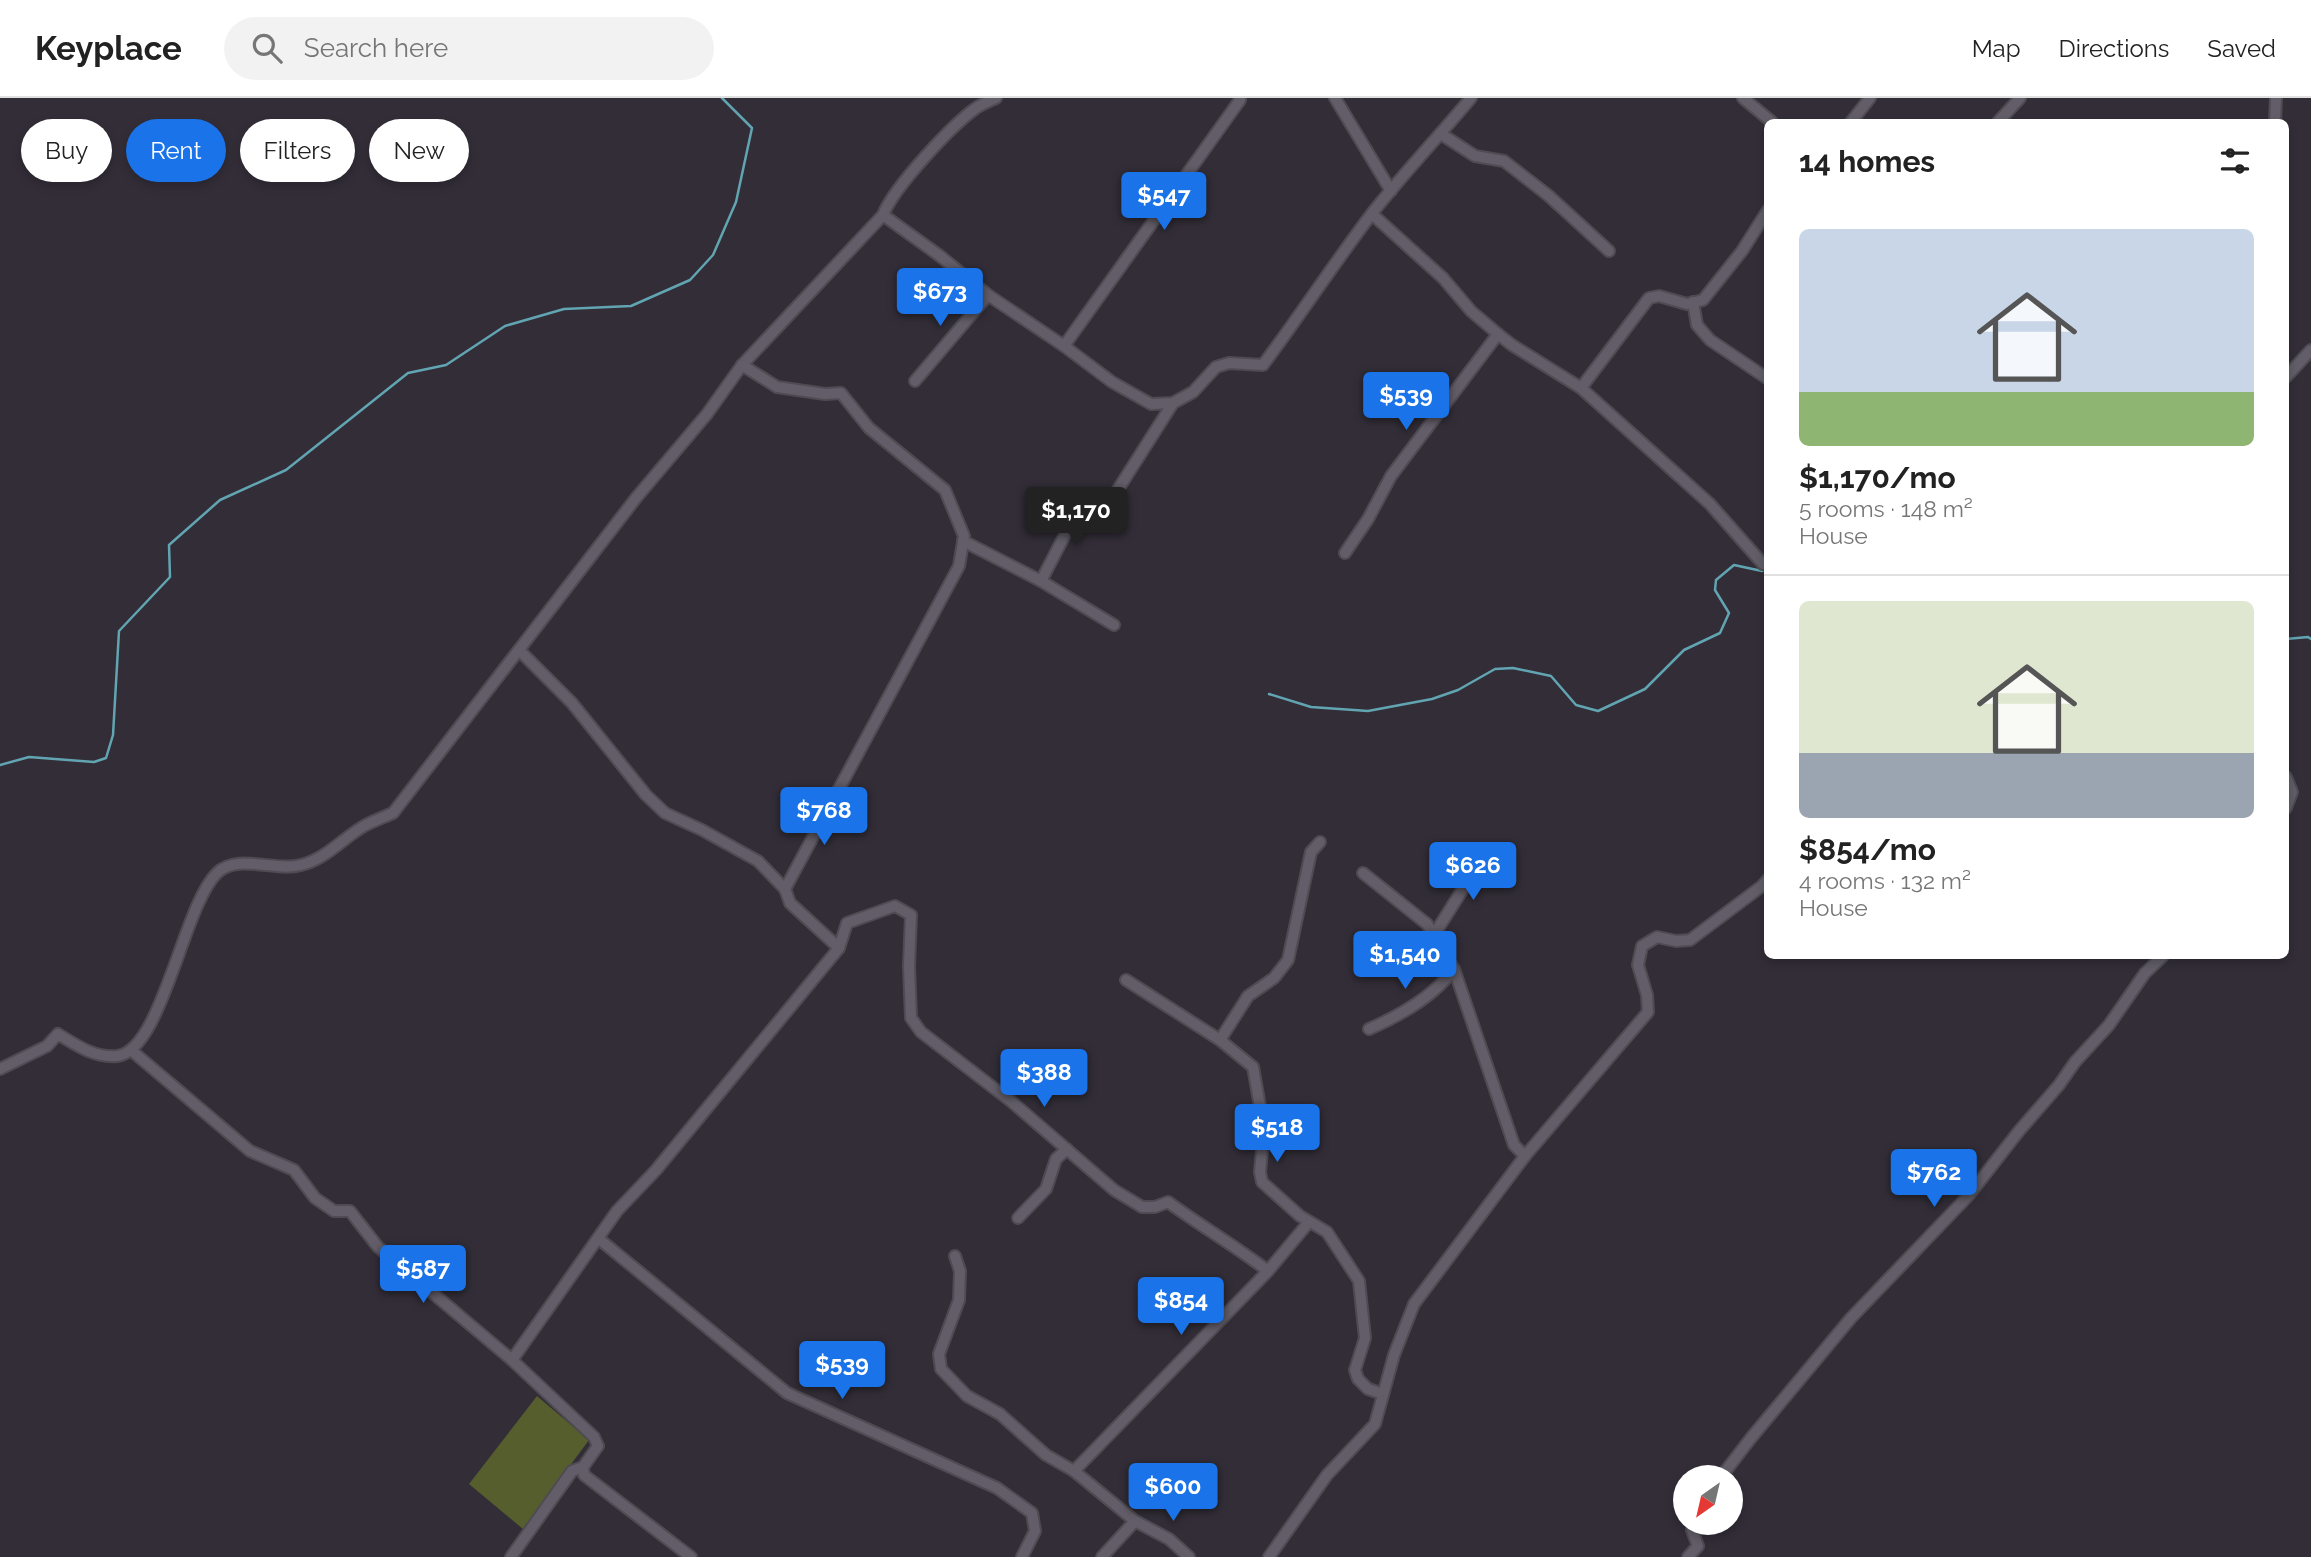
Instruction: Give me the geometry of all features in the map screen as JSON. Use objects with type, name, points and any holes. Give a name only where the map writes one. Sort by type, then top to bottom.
[{"type":"street","points":[[0,1069],[47,1046],[58,1034],[88,1052],[104,1056],[119,1056],[132,1051],[155,1017],[187,930],[206,888],[218,871],[245,864],[271,867],[301,865],[334,849],[363,827],[393,813],[635,498],[707,414],[742,366],[883,215],[897,192],[958,123],[978,106],[996,98]]},
{"type":"street","points":[[1335,98],[1391,191]]},
{"type":"street","points":[[883,215],[988,295],[1112,382],[1151,404],[1173,403],[1193,392],[1216,367],[1229,363],[1263,365],[1372,214],[1471,98]]},
{"type":"street","points":[[1743,98],[1768,119]]},
{"type":"street","points":[[1853,119],[1870,98]]},
{"type":"street","points":[[2001,119],[2020,98]]},
{"type":"street","points":[[2275,119],[2276,98]]},
{"type":"street","points":[[1064,346],[1240,100]]},
{"type":"street","points":[[1441,134],[1475,156],[1504,161],[1549,196],[1609,251]]},
{"type":"street","points":[[1372,214],[1443,278],[1471,311],[1511,345],[1581,388],[1710,504],[1763,564]]},
{"type":"street","points":[[1581,388],[1649,298],[1659,296],[1687,304],[1703,300],[1742,251],[1764,215]]},
{"type":"street","points":[[915,381],[988,295]]},
{"type":"street","points":[[1693,302],[1697,325],[1710,340],[1764,376]]},
{"type":"street","points":[[1345,553],[1368,519],[1391,476],[1498,334]]},
{"type":"street","points":[[2289,374],[2311,350]]},
{"type":"street","points":[[742,366],[777,387],[825,394],[841,393],[869,428],[945,490],[964,536],[959,566],[785,888]]},
{"type":"street","points":[[1117,491],[1173,403]]},
{"type":"street","points":[[1041,581],[1084,498]]},
{"type":"street","points":[[963,541],[1041,581],[1114,625]]},
{"type":"street","points":[[520,651],[572,704],[646,795],[665,813],[758,861],[785,888],[790,903],[839,948]]},
{"type":"street","points":[[1220,1040],[1248,996],[1274,978],[1288,960],[1311,852],[1320,842]]},
{"type":"street","points":[[1434,935],[1486,852]]},
{"type":"street","points":[[1363,873],[1427,924],[1454,969],[1514,1145],[1525,1156]]},
{"type":"street","points":[[1269,1557],[1327,1475],[1375,1424],[1394,1355],[1414,1304],[1525,1156],[1648,1012],[1647,995],[1638,965],[1642,946],[1657,937],[1676,941],[1690,940],[1764,884]]},
{"type":"street","points":[[512,1360],[617,1211],[664,1160],[829,963],[831,956],[839,948],[847,923],[895,906],[911,915],[911,1018],[921,1032],[982,1078],[1114,1190],[1142,1207],[1155,1207],[1168,1202],[1268,1271]]},
{"type":"street","points":[[1730,1465],[1851,1318],[1969,1195],[2160,959]]},
{"type":"street","points":[[1369,1029],[1395,1018],[1446,980],[1454,969]]},
{"type":"street","points":[[1126,980],[1220,1040],[1253,1067],[1264,1129],[1260,1172],[1262,1182],[1300,1216],[1326,1232],[1359,1281],[1365,1338],[1355,1370],[1358,1379],[1368,1389],[1383,1394]]},
{"type":"street","points":[[132,1051],[250,1151],[295,1170],[315,1198],[334,1211],[350,1211],[378,1247],[512,1360],[594,1437],[598,1446],[583,1467],[572,1471],[511,1557]]},
{"type":"street","points":[[1018,1218],[1046,1189],[1056,1159],[1067,1149]]},
{"type":"street","points":[[1074,1471],[1268,1271],[1309,1222]]},
{"type":"street","points":[[599,1238],[787,1393],[997,1489],[1032,1513],[1035,1531],[1022,1557]]},
{"type":"street","points":[[955,1256],[960,1271],[959,1300],[939,1354],[941,1369],[967,1396],[1000,1414],[1046,1455],[1074,1471],[1135,1521],[1169,1539],[1189,1557]]},
{"type":"street","points":[[583,1467],[584,1475],[691,1557]]},
{"type":"street","points":[[1102,1557],[1135,1521]]},
{"type":"street","points":[[1688,1557],[1698,1546],[1694,1535]]},
{"type":"green space","points":[[537,1396],[589,1440],[523,1529],[469,1484]]},
{"type":"waterway","points":[[0,765],[29,757],[94,762],[106,758],[113,735],[119,631],[170,577],[169,545],[220,500],[286,470],[408,373],[446,365],[505,326],[564,309],[631,306],[690,280],[713,255],[736,202],[752,128],[722,98]]},
{"type":"waterway","points":[[1269,694],[1311,707],[1368,711],[1432,699],[1458,690],[1495,669],[1513,668],[1551,676],[1576,705],[1598,711],[1645,689],[1684,650],[1720,633],[1729,613],[1715,590],[1716,580],[1734,565],[1764,570]]},
{"type":"waterway","points":[[2289,639],[2311,639]]}]
